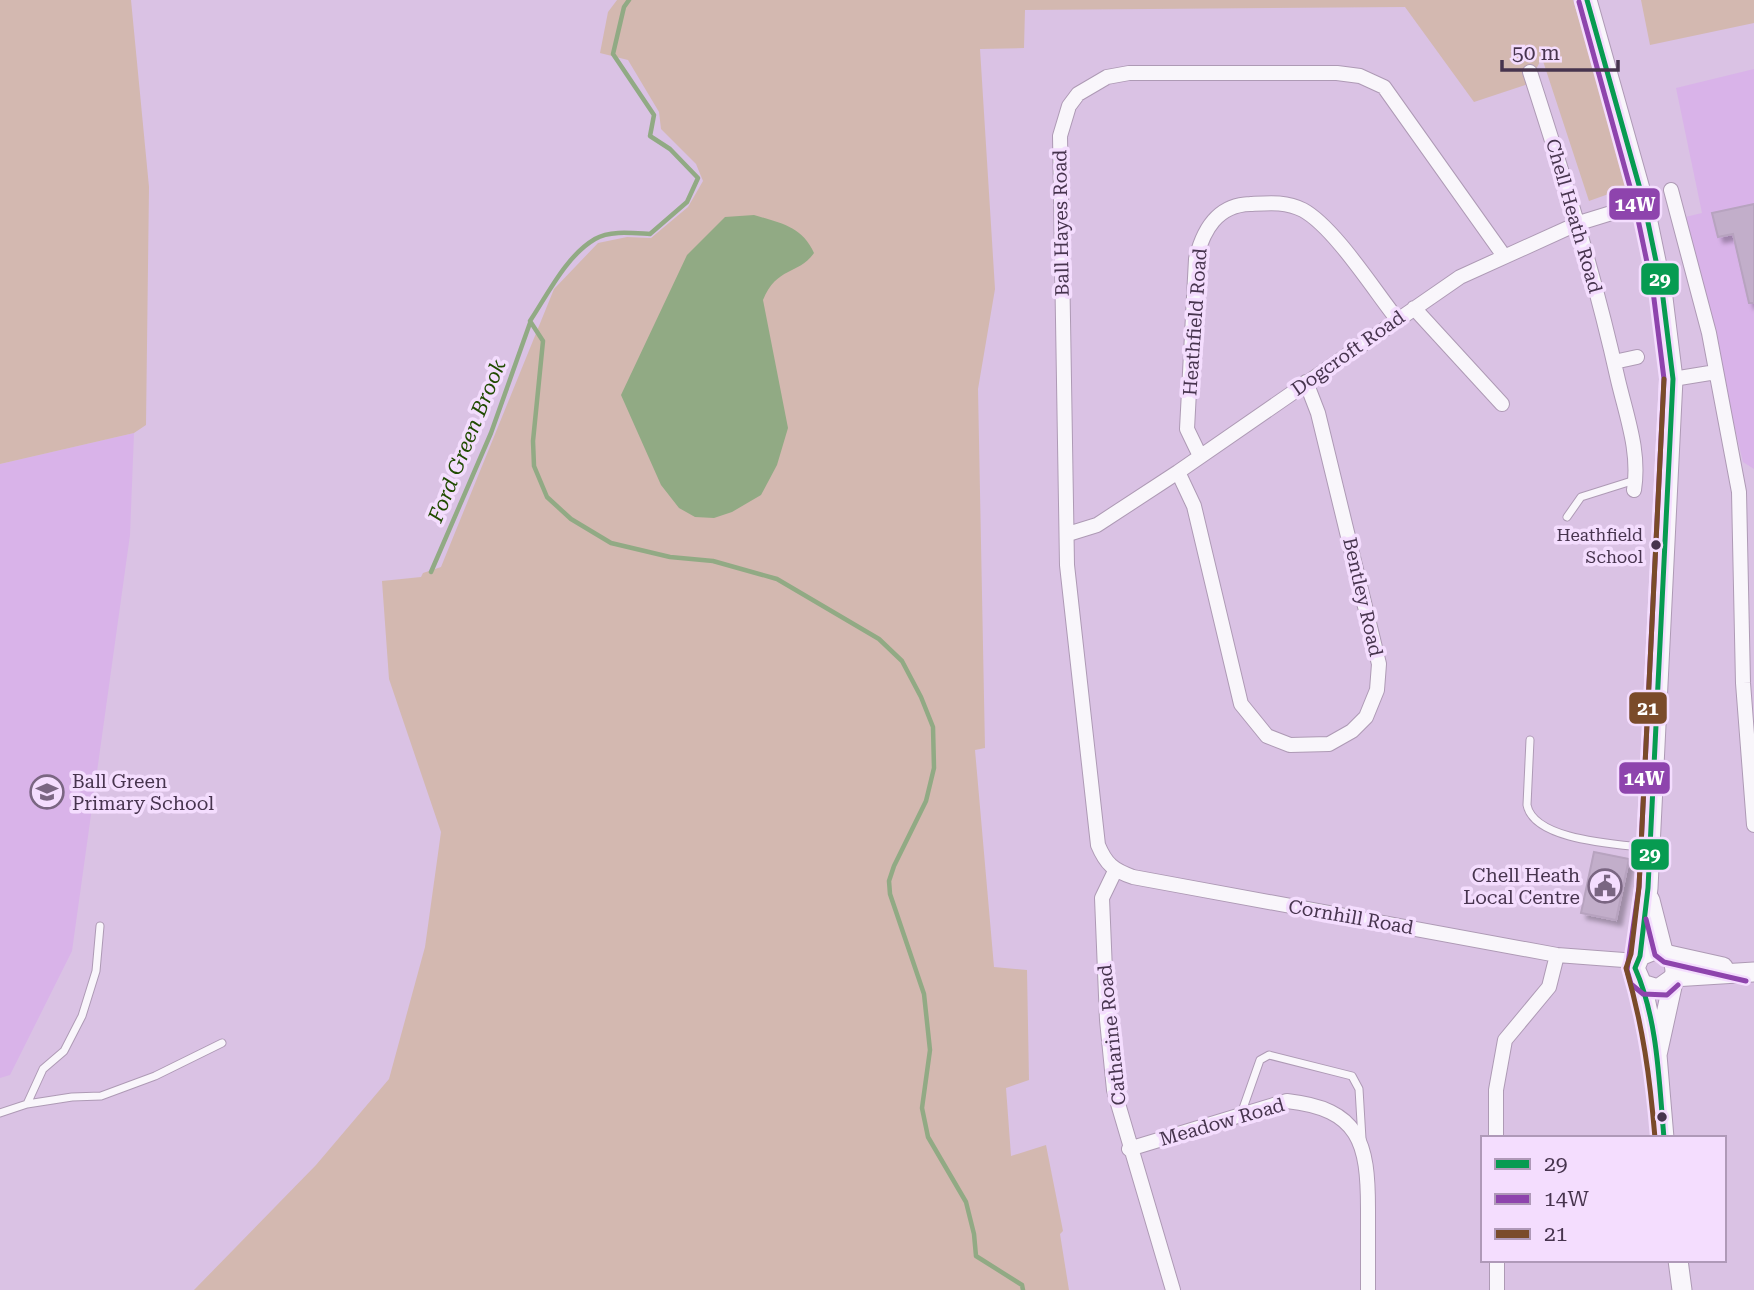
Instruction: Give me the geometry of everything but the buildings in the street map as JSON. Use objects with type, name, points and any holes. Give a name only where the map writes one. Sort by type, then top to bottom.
[{"type":"street","points":[[1587,0],[1644,203],[1662,290],[1673,379],[1648,888],[1639,969],[1657,1055],[1664,1136]]},
{"type":"street","name":"Chell Heath Road","points":[[1530,72],[1578,223],[1614,362],[1636,452],[1635,485]]},
{"type":"street","name":"Ball Hayes Road","points":[[1115,871],[1104,861],[1098,845],[1067,565],[1060,135],[1069,106],[1078,94],[1091,84],[1129,73],[1336,73],[1360,76],[1384,87],[1504,257]]},
{"type":"street","points":[[1671,190],[1746,492],[1743,683],[1754,825]]},
{"type":"street","name":"Heathfield Road","points":[[1200,456],[1187,429],[1195,259],[1202,235],[1210,222],[1236,204],[1280,203],[1301,209],[1321,223],[1397,319]]},
{"type":"street","name":"Dogcroft Road","points":[[1068,534],[1097,525],[1178,472],[1460,277],[1578,223],[1644,203]]},
{"type":"street","points":[[1414,308],[1502,404]]},
{"type":"street","points":[[1614,362],[1637,357]]},
{"type":"street","points":[[1673,379],[1716,372]]},
{"type":"street","name":"Bentley Road","points":[[1178,472],[1194,506],[1241,704],[1267,736],[1290,745],[1329,744],[1352,731],[1366,717],[1377,690],[1379,664],[1318,413],[1306,382]]},
{"type":"street","name":"Catharine Road","points":[[1115,871],[1102,898],[1114,1090],[1129,1149],[1173,1290]]},
{"type":"street","name":"Cornhill Road","points":[[1115,871],[1133,877],[1639,969]]},
{"type":"street","points":[[1648,888],[1666,953],[1675,966],[1657,1055]]},
{"type":"street","points":[[1639,969],[1650,950],[1751,972]]},
{"type":"street","points":[[1496,1136],[1496,1090],[1505,1040],[1549,987],[1557,955]]},
{"type":"street","points":[[1639,969],[1658,989],[1673,978],[1751,972]]},
{"type":"street","name":"Meadow Road","points":[[1129,1149],[1287,1101],[1311,1104],[1350,1125],[1368,1165],[1368,1290]]},
{"type":"street","points":[[1497,1262],[1497,1290]]},
{"type":"street","points":[[1678,1262],[1682,1290]]},
{"type":"lane","points":[[1567,517],[1581,497],[1635,485]]},
{"type":"lane","points":[[1530,740],[1527,805],[1529,815],[1536,823],[1558,833],[1650,848]]},
{"type":"lane","points":[[27,1104],[43,1069],[64,1051],[82,1016],[96,971],[100,926]]},
{"type":"lane","points":[[0,1113],[27,1104],[102,1096],[155,1076],[222,1043]]},
{"type":"lane","points":[[1241,1114],[1260,1060],[1269,1055],[1352,1076],[1359,1089],[1363,1150]]},
{"type":"shaded area","points":[[0,0],[131,0],[149,187],[146,425],[134,433],[0,464]]},
{"type":"shaded area","points":[[617,0],[1573,0],[1631,186],[1589,201],[1542,58],[1528,84],[1474,102],[1405,7],[1025,10],[1024,48],[980,49],[995,289],[978,389],[985,748],[975,750],[994,967],[1027,970],[1029,1080],[1006,1088],[1011,1156],[1046,1145],[1063,1231],[1060,1234],[1069,1290],[194,1290],[316,1165],[389,1079],[425,947],[441,832],[389,679],[382,581],[421,577],[423,573],[441,567],[554,289],[598,243],[627,237],[651,238],[688,207],[703,181],[696,164],[661,129],[659,112],[628,60],[600,53],[608,12]]},
{"type":"shaded area","points":[[1641,0],[1754,0],[1754,23],[1650,45]]},
{"type":"shaded area","points":[[1754,69],[1754,469],[1743,462],[1685,217],[1702,213],[1676,88]]},
{"type":"shaded area","points":[[754,215],[797,231],[814,253],[802,265],[775,281],[763,300],[788,428],[777,465],[761,495],[732,512],[714,518],[695,517],[679,508],[661,485],[621,395],[687,255],[725,217]]},
{"type":"shaded area","name":"Ball Green Primary School","points":[[134,433],[130,535],[72,951],[10,1075],[0,1078],[0,464]]},
{"type":"waterway","name":"Ford Green Brook","points":[[629,0],[624,7],[613,54],[654,115],[650,136],[670,149],[698,178],[687,202],[650,234],[608,234],[585,246],[558,276],[530,321],[543,341],[533,441],[534,466],[547,497],[571,519],[611,543],[670,557],[713,561],[777,579],[879,639],[902,661],[933,727],[934,768],[926,801],[889,881],[890,894],[924,994],[930,1050],[922,1108],[928,1137],[966,1202],[976,1256],[1022,1285],[1023,1290]]},
{"type":"waterway","name":"Ford Green Brook","points":[[431,572],[491,433],[530,323]]},
{"type":"transit line","name":"29","points":[[1587,0],[1644,203],[1662,290],[1673,379],[1648,888],[1640,956],[1635,968],[1643,988],[1653,1030],[1664,1136]]},
{"type":"transit line","name":"14W","points":[[1579,2],[1635,205],[1653,291],[1664,379],[1639,887],[1627,970],[1631,984],[1643,994],[1667,995],[1678,985]]},
{"type":"transit line","name":"21","points":[[1655,1136],[1645,1052],[1626,968],[1631,954],[1639,887],[1664,379]]},
{"type":"transit line","name":"14W","points":[[1646,919],[1655,955],[1664,962],[1746,981]]},
{"type":"place","name":"Heathfield School","points":[[1656,545]]},
{"type":"place","name":"Ball Green Primary School","points":[[47,792]]},
{"type":"place","name":"Chell Heath Local Centre","points":[[1605,886]]}]
